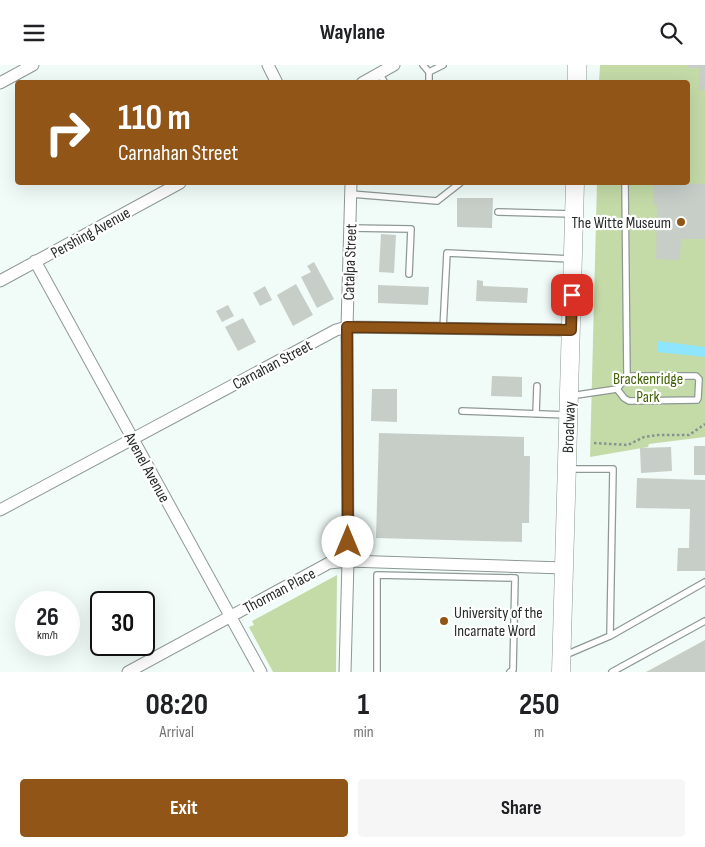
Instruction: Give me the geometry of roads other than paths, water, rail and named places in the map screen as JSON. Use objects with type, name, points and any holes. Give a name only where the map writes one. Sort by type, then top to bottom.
[{"type":"main road","points":[[577,65],[577,80]]},
{"type":"main road","name":"Broadway","points":[[561,664],[575,185]]},
{"type":"street","points":[[0,83],[33,65]]},
{"type":"street","points":[[268,65],[276,80]]},
{"type":"street","points":[[382,78],[394,65]]},
{"type":"street","name":"Pershing Avenue","points":[[0,281],[176,185]]},
{"type":"street","name":"Catalpa Street","points":[[345,672],[348,561],[347,327],[351,188]]},
{"type":"street","name":"Avenel Avenue","points":[[36,261],[261,672]]},
{"type":"street","name":"Carnahan Street","points":[[0,510],[336,329],[347,327],[571,330]]},
{"type":"street","name":"Thorman Place","points":[[128,672],[329,563],[348,561],[564,568]]},
{"type":"lane","points":[[423,65],[429,73],[429,80]]},
{"type":"lane","points":[[429,73],[443,65]]},
{"type":"lane","points":[[351,188],[437,201],[457,185]]},
{"type":"lane","points":[[569,396],[617,389],[627,377],[625,185]]},
{"type":"lane","points":[[498,212],[574,214]]},
{"type":"lane","points":[[350,227],[411,229],[409,275]]},
{"type":"lane","points":[[443,329],[448,253],[573,259]]},
{"type":"lane","points":[[617,389],[629,401],[696,400],[698,398],[699,379],[696,376],[627,377]]},
{"type":"lane","points":[[536,414],[537,386]]},
{"type":"lane","points":[[462,411],[569,415]]},
{"type":"lane","points":[[567,469],[613,469],[610,636]]},
{"type":"lane","points":[[376,562],[377,672]]},
{"type":"lane","points":[[407,576],[408,563]]},
{"type":"lane","points":[[446,564],[446,577]]},
{"type":"lane","points":[[482,578],[483,565]]},
{"type":"lane","points":[[510,672],[513,670],[516,566]]},
{"type":"lane","points":[[377,575],[515,578]]},
{"type":"lane","points":[[561,664],[705,582]]},
{"type":"lane","points":[[612,672],[623,669],[705,621]]},
{"type":"water","points":[[658,341],[705,347],[705,357],[657,352]]},
{"type":"place","name":"The Witte Museum","points":[[681,222]]},
{"type":"place","name":"University of the Incarnate Word","points":[[444,621]]},
{"type":"park label","name":"Brackenridge Park","points":[[648,387]]}]
